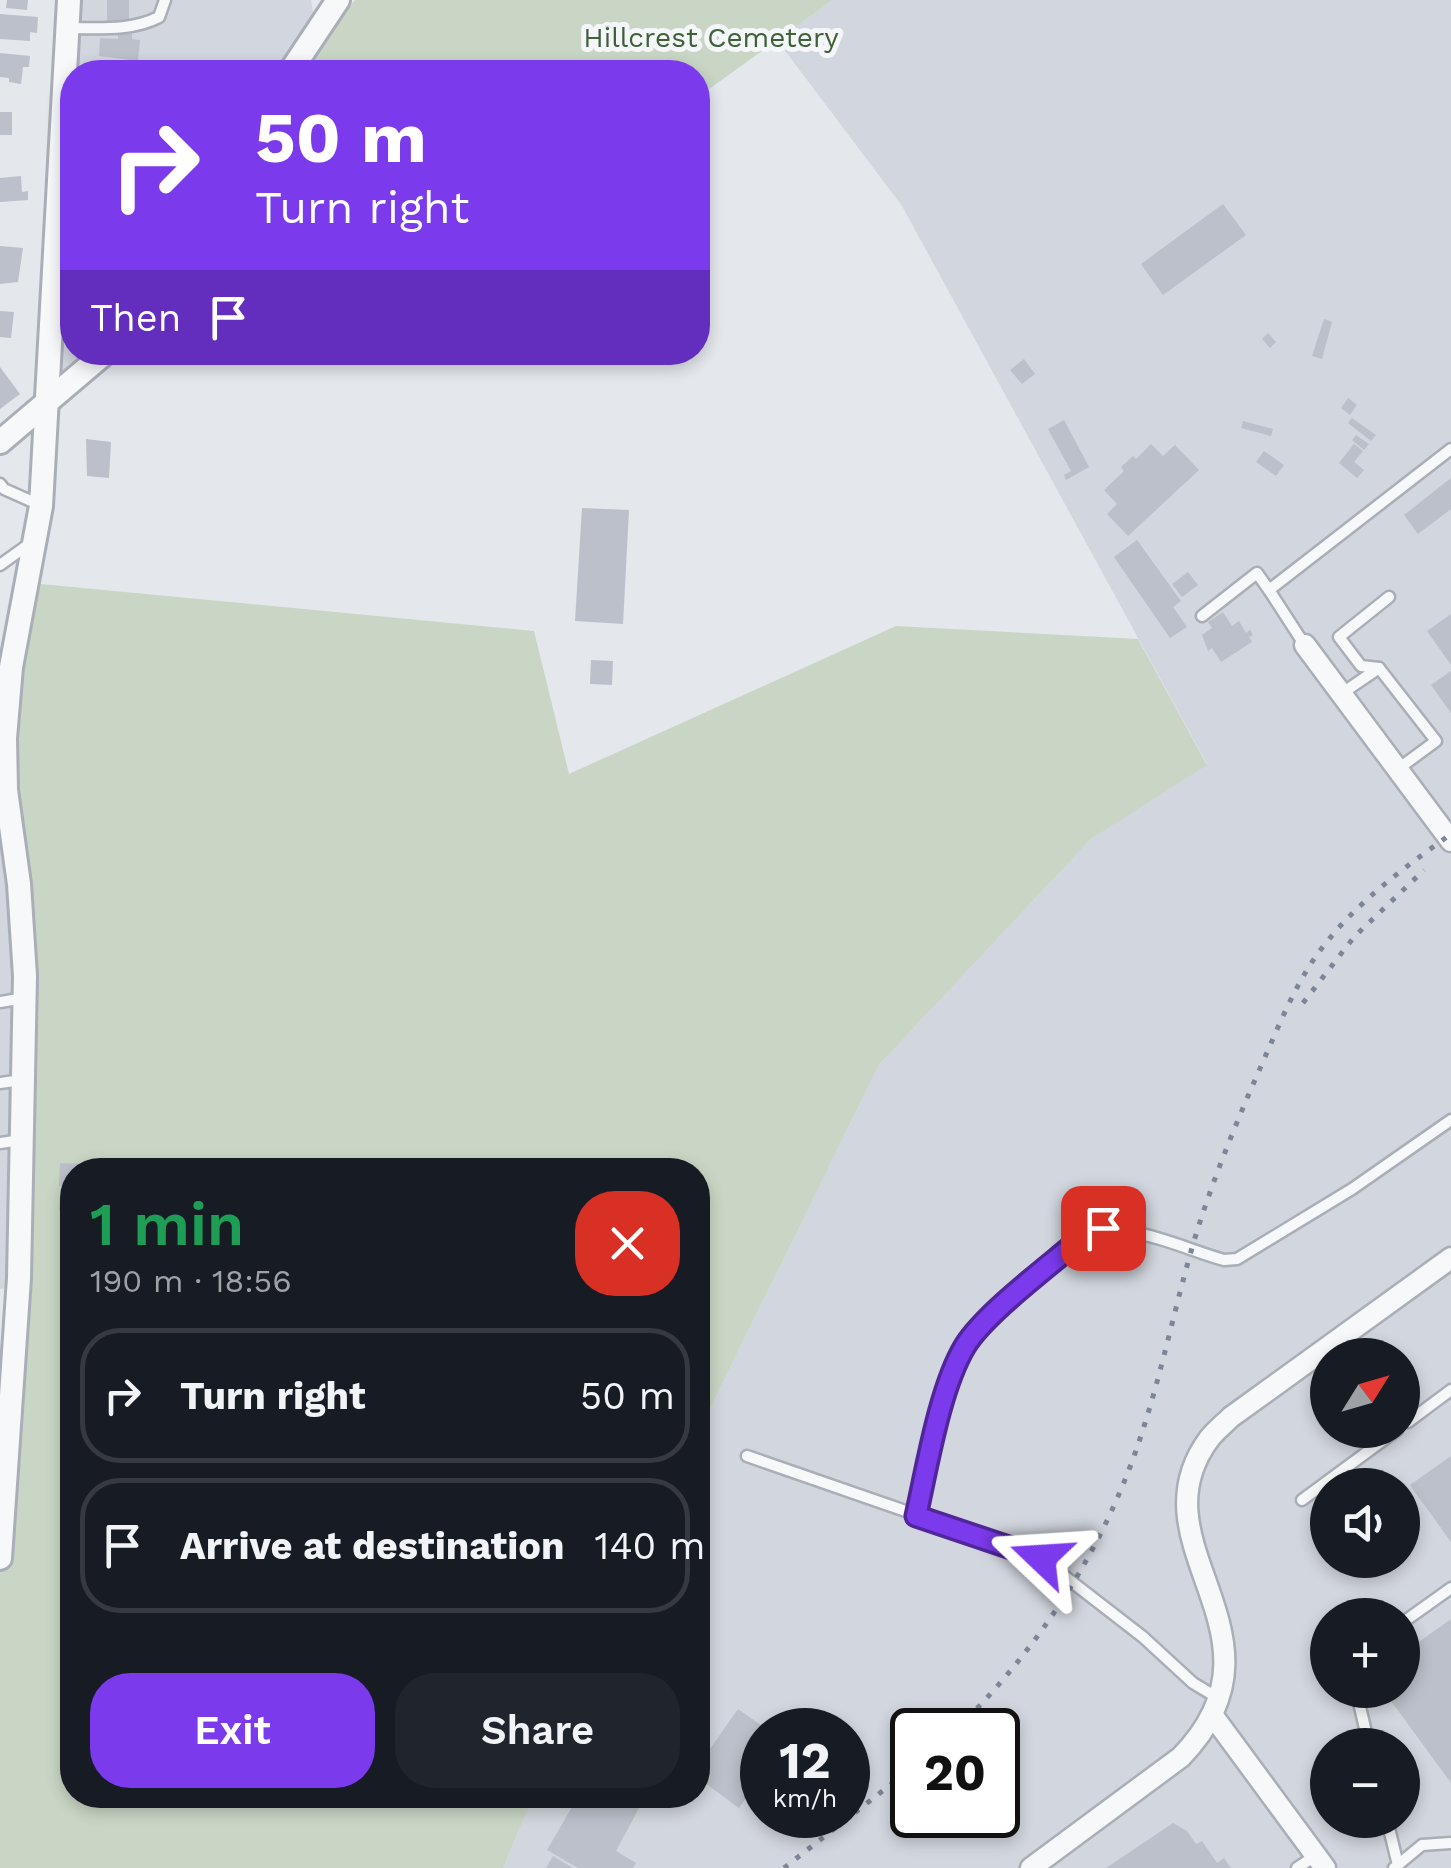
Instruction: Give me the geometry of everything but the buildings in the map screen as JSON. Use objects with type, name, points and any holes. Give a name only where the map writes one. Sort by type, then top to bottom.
[{"type":"street","points":[[66,60],[68,0]]},
{"type":"street","points":[[298,60],[338,0]]},
{"type":"street","points":[[0,1558],[12,1082],[24,998],[10,896],[2,734],[41,506],[60,178]]},
{"type":"street","points":[[0,442],[91,365]]},
{"type":"street","points":[[1305,645],[1451,841]]},
{"type":"street","points":[[1032,1868],[1181,1757],[1216,1708],[1224,1682],[1225,1645],[1190,1538],[1186,1510],[1191,1474],[1209,1440],[1232,1418],[1451,1258]]},
{"type":"street","points":[[1216,1708],[1320,1862]]},
{"type":"lane","points":[[68,28],[147,24],[160,17],[165,0]]},
{"type":"lane","points":[[1269,590],[1451,449]]},
{"type":"lane","points":[[1,489],[41,506]]},
{"type":"lane","points":[[0,565],[34,540]]},
{"type":"lane","points":[[1202,616],[1257,573],[1305,645]]},
{"type":"lane","points":[[1389,597],[1339,637],[1361,666],[1379,668],[1436,741],[1451,745]]},
{"type":"lane","points":[[1340,694],[1379,668]]},
{"type":"lane","points":[[1397,770],[1436,741]]},
{"type":"lane","points":[[0,1002],[24,998]]},
{"type":"lane","points":[[916,1516],[941,1410],[964,1347],[979,1328],[1084,1236],[1103,1228],[1131,1232],[1224,1260],[1238,1259],[1352,1189],[1451,1120]]},
{"type":"lane","points":[[1346,1334],[1349,1338]]},
{"type":"lane","points":[[1420,1411],[1451,1390]]},
{"type":"lane","points":[[1302,1500],[1370,1448]]},
{"type":"lane","points":[[746,1456],[1041,1558],[1143,1638],[1216,1708]]},
{"type":"lane","points":[[1420,1611],[1451,1588]]},
{"type":"lane","points":[[1391,1838],[1396,1866],[1422,1844],[1451,1843]]},
{"type":"lane","points":[[1297,1868],[1320,1862]]},
{"type":"shaded area","points":[[56,0],[311,0],[315,23],[297,60],[60,60],[60,365],[92,365],[45,407]]},
{"type":"shaded area","points":[[833,0],[1451,0],[1451,1868],[503,1868],[528,1808],[710,1808],[710,1409],[879,1065],[1091,839],[1207,764],[902,206],[777,40]]},
{"type":"shaded area","points":[[0,756],[26,999],[6,1288],[0,1289]]},
{"type":"green space","name":"Hillcrest Cemetery","points":[[355,0],[833,0],[710,88],[710,60],[313,60],[327,34]]},
{"type":"green space","points":[[30,583],[534,631],[569,774],[896,626],[1138,639],[1207,765],[1091,839],[879,1065],[710,1409],[710,1158],[60,1158],[60,1808],[528,1808],[503,1868],[0,1868],[0,1405],[26,999],[0,756]]},
{"type":"railway","points":[[977,1708],[1057,1608],[1115,1504],[1149,1411],[1209,1194],[1299,985],[1326,943],[1358,908],[1451,834]]},
{"type":"railway","points":[[1303,1003],[1354,937],[1424,870]]},
{"type":"railway","points":[[784,1868],[890,1785]]},
{"type":"route","points":[[1041,1558],[916,1516],[941,1410],[964,1347],[979,1328],[1084,1236],[1103,1228]]}]
